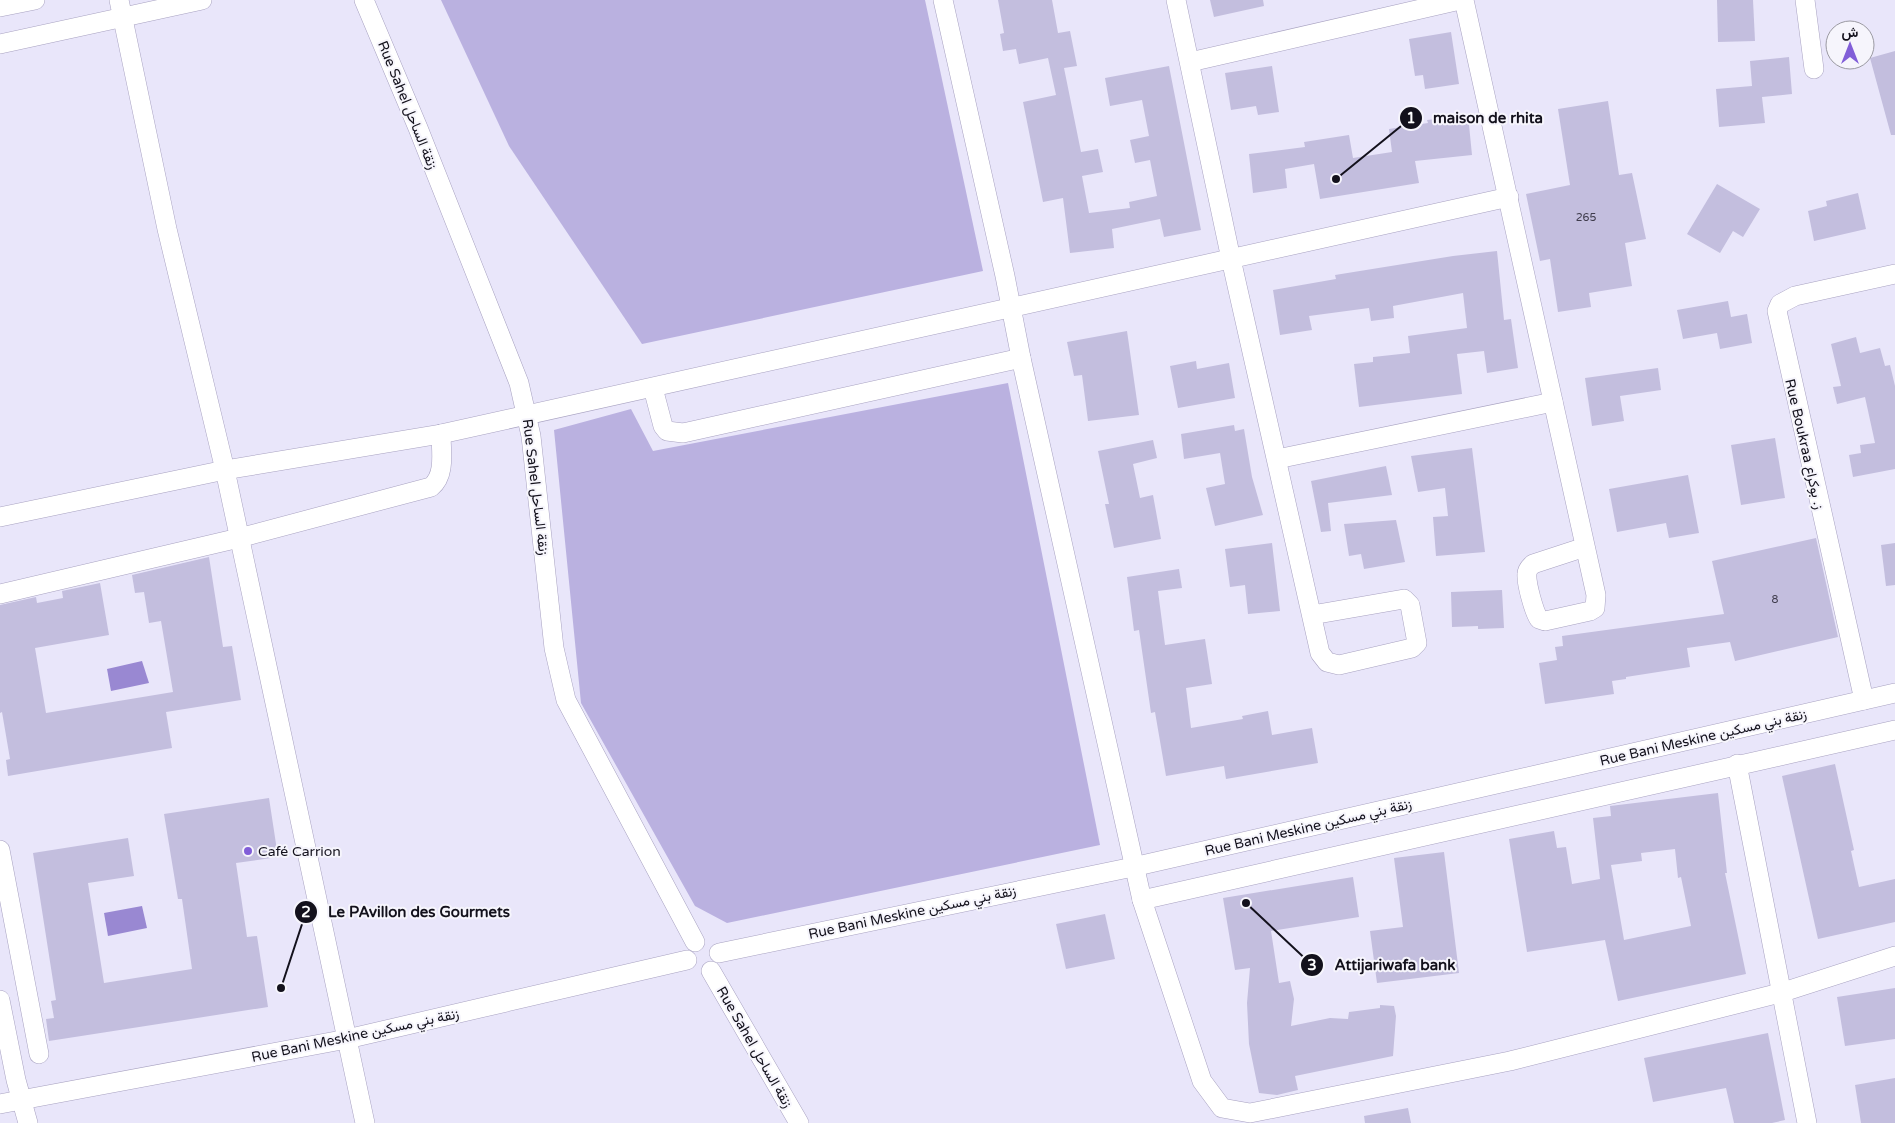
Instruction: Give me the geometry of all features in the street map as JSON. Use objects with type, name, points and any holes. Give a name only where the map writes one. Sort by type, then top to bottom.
[{"type":"street","points":[[0,7],[35,0]]},
{"type":"street","points":[[0,44],[121,9],[202,0]]},
{"type":"street","name":"Rue Sahel زنقة الساحل","points":[[364,0],[418,128],[515,373],[527,414],[554,648],[566,700],[694,942]]},
{"type":"street","points":[[942,0],[1012,306],[1021,358],[1133,867],[1142,900],[1202,1081],[1222,1108],[1235,1112],[1250,1113],[1510,1061],[1780,993],[1895,956]]},
{"type":"street","points":[[1176,0],[1231,259],[1320,653],[1327,662],[1339,665],[1412,648],[1417,643],[1410,605],[1404,599],[1312,615]]},
{"type":"street","points":[[1190,62],[1460,0]]},
{"type":"street","points":[[1464,0],[1585,547]]},
{"type":"street","points":[[1804,0],[1814,69]]},
{"type":"street","points":[[121,9],[167,229],[225,470],[365,1123]]},
{"type":"street","points":[[0,517],[225,470],[441,434],[1509,197]]},
{"type":"street","name":"Rue Boukraa ز. بوكراع","points":[[1864,700],[1776,311],[1780,304],[1795,296],[1895,274]]},
{"type":"street","points":[[653,388],[662,426],[667,431],[683,433],[1021,358]]},
{"type":"street","points":[[1277,459],[1553,402]]},
{"type":"street","points":[[0,594],[239,538],[431,487],[439,479],[441,473],[441,434]]},
{"type":"street","name":"Rue Bani Meskine زنقة بني مسكين","points":[[719,953],[1133,867],[1895,693]]},
{"type":"street","points":[[1142,900],[1737,764],[1895,730]]},
{"type":"street","points":[[1737,764],[1780,993],[1807,1123]]},
{"type":"street","points":[[0,850],[39,1054]]},
{"type":"street","points":[[709,941],[714,944],[719,953],[719,961],[711,971],[699,973],[694,970],[687,960],[688,948],[694,942],[709,941]]},
{"type":"street","name":"Rue Bani Meskine زنقة بني مسكين","points":[[0,1104],[347,1039],[687,960]]},
{"type":"street","name":"Rue Sahel زنقة الساحل","points":[[711,971],[799,1123]]},
{"type":"street","points":[[0,1000],[28,1123]]},
{"type":"shaded area","points":[[441,0],[925,0],[983,271],[642,344],[509,146]]},
{"type":"shaded area","points":[[1008,383],[1100,845],[727,923],[695,906],[581,703],[554,430],[631,409],[653,451]]},
{"type":"shaded area","points":[[142,661],[149,683],[111,691],[107,669]]},
{"type":"shaded area","points":[[142,906],[147,928],[108,936],[104,913]]},
{"type":"building","points":[[998,0],[1052,0],[1058,33],[1070,31],[1077,66],[1064,68],[1081,152],[1098,149],[1103,172],[1082,176],[1089,213],[1130,208],[1129,202],[1157,196],[1150,160],[1135,163],[1130,140],[1149,136],[1142,100],[1110,106],[1105,78],[1169,66],[1201,230],[1164,237],[1160,219],[1112,229],[1114,248],[1070,253],[1063,198],[1043,202],[1023,102],[1056,95],[1048,58],[1019,64],[1016,49],[1003,51],[1000,34],[1004,33]]},
{"type":"building","points":[[1210,0],[1263,0],[1264,6],[1214,17]]},
{"type":"building","points":[[1717,0],[1753,0],[1755,41],[1718,42]]},
{"type":"building","points":[[1451,32],[1459,84],[1425,89],[1423,75],[1415,76],[1409,39]]},
{"type":"building","points":[[1895,51],[1895,135],[1891,135],[1873,70],[1875,70],[1875,57]]},
{"type":"building","points":[[1789,57],[1792,94],[1762,97],[1765,123],[1719,127],[1716,89],[1752,86],[1750,61]]},
{"type":"building","points":[[1272,66],[1279,112],[1258,115],[1256,106],[1231,110],[1225,73]]},
{"type":"building","points":[[1608,101],[1619,175],[1632,173],[1646,239],[1625,243],[1632,286],[1589,293],[1591,307],[1558,312],[1550,259],[1540,261],[1526,194],[1570,185],[1558,109]]},
{"type":"building","points":[[1468,115],[1472,155],[1415,161],[1419,183],[1320,199],[1314,164],[1285,169],[1287,188],[1253,193],[1249,154],[1305,147],[1304,142],[1349,135],[1353,158],[1392,152],[1389,129],[1428,123],[1427,120]]},
{"type":"building","points":[[1717,184],[1760,209],[1743,237],[1733,231],[1720,253],[1687,234]]},
{"type":"building","points":[[1858,193],[1866,229],[1814,241],[1808,211],[1827,206],[1826,201]]},
{"type":"building","points":[[1497,251],[1504,320],[1511,319],[1518,368],[1487,373],[1484,351],[1457,354],[1462,394],[1359,407],[1354,364],[1373,362],[1373,357],[1410,353],[1408,336],[1467,328],[1463,293],[1393,306],[1394,318],[1371,321],[1369,308],[1309,316],[1312,330],[1280,335],[1273,290],[1336,279],[1335,275],[1453,256]]},
{"type":"building","points":[[1728,301],[1731,317],[1747,314],[1752,343],[1720,349],[1717,333],[1683,339],[1677,310]]},
{"type":"building","points":[[1127,331],[1139,415],[1088,421],[1082,375],[1074,376],[1067,342]]},
{"type":"building","points":[[1856,337],[1860,353],[1880,348],[1885,366],[1890,365],[1895,386],[1895,469],[1853,477],[1849,455],[1861,453],[1860,445],[1875,443],[1865,397],[1837,404],[1833,387],[1841,386],[1831,344]]},
{"type":"building","points":[[1196,361],[1197,369],[1229,363],[1235,398],[1178,408],[1170,366]]},
{"type":"building","points":[[1658,368],[1661,390],[1620,396],[1624,421],[1592,426],[1585,378]]},
{"type":"building","points":[[1234,425],[1235,431],[1244,429],[1252,477],[1263,515],[1215,526],[1206,488],[1225,484],[1220,453],[1184,459],[1181,434]]},
{"type":"building","points":[[1775,438],[1785,498],[1741,505],[1731,445]]},
{"type":"building","points":[[1153,440],[1157,458],[1133,464],[1140,498],[1153,495],[1161,539],[1114,548],[1105,504],[1109,504],[1098,451]]},
{"type":"building","points":[[1472,448],[1485,552],[1436,556],[1433,517],[1448,516],[1445,488],[1418,492],[1411,456]]},
{"type":"building","points":[[1386,466],[1392,495],[1328,503],[1331,531],[1321,532],[1311,481]]},
{"type":"building","points":[[1688,475],[1699,533],[1669,538],[1666,523],[1617,532],[1609,489]]},
{"type":"building","points":[[1396,520],[1405,562],[1364,569],[1361,554],[1349,556],[1344,524]]},
{"type":"building","points":[[1816,538],[1838,637],[1735,661],[1730,642],[1687,648],[1690,667],[1612,681],[1614,694],[1545,704],[1539,663],[1557,660],[1555,647],[1563,646],[1562,636],[1724,614],[1712,561]]},
{"type":"building","points":[[1272,543],[1280,611],[1248,614],[1245,585],[1230,587],[1225,549]]},
{"type":"building","points":[[1895,543],[1895,585],[1886,586],[1881,545]]},
{"type":"building","points":[[209,557],[223,647],[232,646],[241,700],[166,712],[172,748],[8,776],[6,760],[10,759],[2,712],[0,713],[0,605],[36,597],[37,603],[63,598],[62,591],[100,583],[109,635],[35,648],[46,713],[173,692],[161,621],[149,623],[144,592],[135,593],[132,575]]},
{"type":"building","points":[[1179,569],[1182,588],[1158,591],[1165,645],[1205,639],[1212,684],[1186,688],[1191,728],[1243,719],[1242,716],[1268,711],[1272,735],[1312,728],[1318,763],[1226,779],[1224,766],[1166,776],[1155,712],[1151,713],[1139,630],[1134,631],[1127,577]]},
{"type":"building","points":[[1502,590],[1504,628],[1452,627],[1451,592]]},
{"type":"building","points":[[1835,764],[1854,850],[1851,851],[1859,887],[1895,879],[1895,922],[1818,939],[1782,776]]},
{"type":"building","points":[[1718,793],[1727,873],[1725,873],[1746,974],[1618,1001],[1605,940],[1527,952],[1509,839],[1554,831],[1557,848],[1566,847],[1572,884],[1600,879],[1593,818],[1611,816],[1610,806]],"holes":[[[1675,849],[1678,878],[1681,877],[1691,926],[1624,940],[1611,865],[1642,861],[1641,853]]]},
{"type":"building","points":[[269,798],[278,857],[236,863],[247,937],[257,936],[268,1007],[49,1041],[46,1019],[54,1018],[51,1001],[56,1000],[33,853],[128,838],[134,876],[88,883],[104,983],[192,969],[182,899],[178,899],[164,814]]},
{"type":"building","points":[[1444,852],[1459,973],[1377,983],[1370,931],[1403,927],[1394,858]]},
{"type":"building","points":[[1353,877],[1359,917],[1271,931],[1279,983],[1290,981],[1294,999],[1291,1026],[1330,1018],[1348,1019],[1349,1012],[1380,1008],[1380,1005],[1394,1006],[1396,1016],[1393,1056],[1295,1076],[1298,1090],[1277,1095],[1259,1093],[1249,1044],[1247,1003],[1250,968],[1235,970],[1223,898]]},
{"type":"building","points":[[1105,914],[1115,959],[1066,969],[1056,924]]},
{"type":"building","points":[[1895,988],[1895,1039],[1845,1046],[1837,997]]},
{"type":"building","points":[[1768,1033],[1785,1120],[1772,1123],[1734,1123],[1726,1088],[1653,1102],[1644,1058]]},
{"type":"building","points":[[1895,1078],[1895,1123],[1861,1123],[1855,1085]]},
{"type":"building","points":[[1408,1108],[1411,1123],[1365,1123],[1364,1116]]},
{"type":"place","name":"maison de rhita","points":[[1336,179]]},
{"type":"place","name":"Café Carrion","points":[[248,851]]},
{"type":"place","name":"Attijariwafa bank","points":[[1246,903]]},
{"type":"place","name":"Le PAvillon des Gourmets","points":[[281,988]]}]
